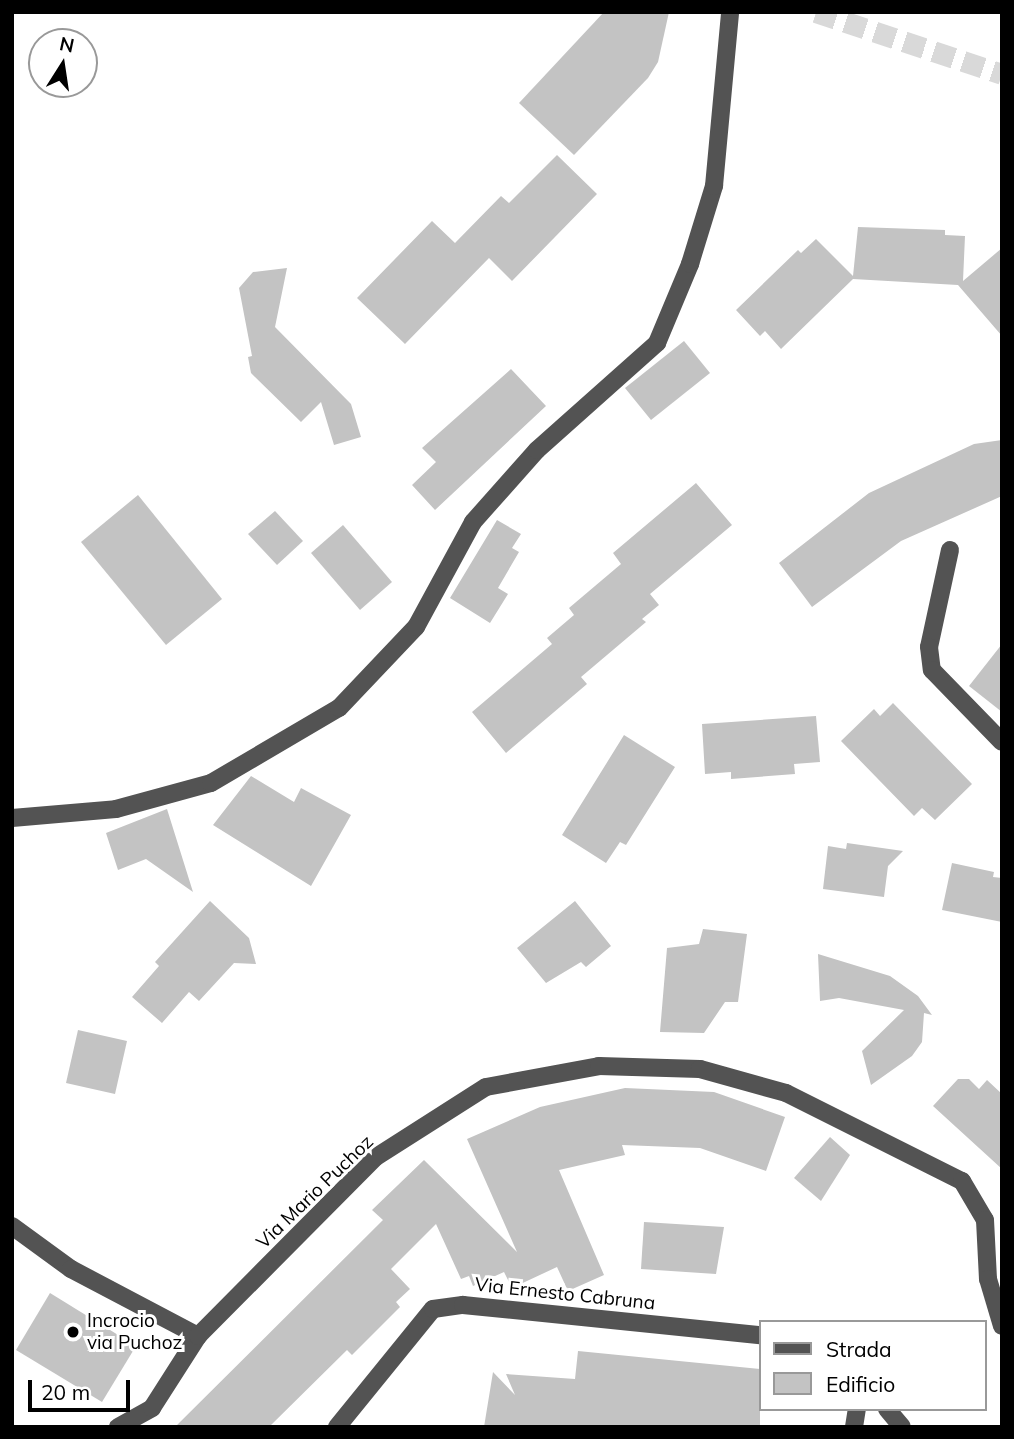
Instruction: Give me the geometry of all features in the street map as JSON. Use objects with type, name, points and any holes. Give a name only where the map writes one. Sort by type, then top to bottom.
[{"type":"street","points":[[12,818],[117,809],[211,783],[339,708],[416,627],[473,522],[537,450],[657,343],[690,264],[714,186],[730,12]]},
{"type":"street","points":[[950,550],[929,648],[932,670],[1002,742]]},
{"type":"street","name":"Via Mario Puchoz","points":[[118,1427],[152,1408],[198,1336],[376,1157],[486,1087],[599,1066],[700,1069],[786,1093],[962,1181],[985,1220],[988,1279],[1002,1326]]},
{"type":"street","points":[[12,1226],[71,1269],[198,1336]]},
{"type":"street","name":"Via Ernesto Cabruna","points":[[337,1427],[433,1309],[463,1305],[758,1335]]},
{"type":"street","points":[[889,1411],[902,1427]]},
{"type":"building","points":[[604,12],[669,12],[658,62],[648,78],[574,155],[519,103]]},
{"type":"building","points":[[557,155],[597,194],[512,281],[489,258],[405,344],[357,298],[432,221],[455,243],[501,196],[509,203]]},
{"type":"building","points":[[858,227],[945,230],[945,235],[965,236],[963,281],[1002,248],[1002,336],[958,285],[853,279],[781,349],[765,331],[760,336],[736,310],[798,250],[801,253],[816,239],[853,276]]},
{"type":"building","points":[[287,268],[275,327],[351,404],[361,437],[334,445],[321,402],[301,422],[251,373],[248,357],[252,356],[239,288],[253,272]]},
{"type":"building","points":[[684,341],[710,373],[651,420],[625,388]]},
{"type":"building","points":[[511,369],[546,406],[435,510],[412,485],[436,462],[422,448]]},
{"type":"building","points":[[1002,440],[1002,496],[901,541],[812,607],[779,563],[869,493],[974,444]]},
{"type":"building","points":[[696,483],[732,525],[650,594],[659,605],[642,619],[646,622],[581,677],[587,684],[506,753],[472,712],[552,644],[547,638],[574,615],[569,608],[621,564],[613,553]]},
{"type":"building","points":[[138,495],[222,599],[166,645],[81,542]]},
{"type":"building","points":[[275,511],[303,541],[277,565],[248,534]]},
{"type":"building","points":[[497,520],[521,534],[512,548],[519,552],[498,588],[508,594],[490,623],[450,598]]},
{"type":"building","points":[[343,525],[392,582],[360,610],[311,553]]},
{"type":"building","points":[[1002,644],[1002,712],[969,686]]},
{"type":"building","points":[[893,703],[972,784],[935,820],[922,808],[914,816],[841,741],[874,709],[880,716]]},
{"type":"building","points":[[816,716],[820,762],[794,764],[795,774],[731,779],[731,772],[705,774],[702,724]]},
{"type":"building","points":[[624,735],[675,767],[626,845],[620,842],[606,863],[562,835]]},
{"type":"building","points":[[251,776],[294,802],[301,788],[351,815],[311,886],[213,825]]},
{"type":"building","points":[[167,809],[193,892],[146,859],[118,870],[106,833]]},
{"type":"building","points":[[847,843],[903,851],[888,866],[884,897],[823,889],[828,846],[846,849]]},
{"type":"building","points":[[952,863],[994,872],[993,877],[1002,878],[1002,922],[942,910]]},
{"type":"building","points":[[210,901],[249,938],[256,964],[234,963],[199,1001],[189,992],[162,1023],[132,997],[159,966],[155,962]]},
{"type":"building","points":[[575,901],[611,946],[586,967],[581,962],[546,983],[517,948]]},
{"type":"building","points":[[703,929],[747,934],[738,1002],[725,1002],[704,1033],[660,1032],[667,948],[699,944]]},
{"type":"building","points":[[818,954],[890,976],[918,996],[932,1015],[924,1013],[922,1042],[912,1056],[871,1085],[862,1051],[904,1010],[839,998],[820,1001]]},
{"type":"building","points":[[78,1030],[127,1041],[115,1094],[66,1083]]},
{"type":"building","points":[[958,1079],[969,1079],[979,1089],[987,1080],[1002,1094],[1002,1169],[933,1106]]},
{"type":"building","points":[[625,1088],[714,1092],[785,1117],[766,1171],[700,1148],[622,1145],[625,1155],[559,1170],[604,1275],[568,1291],[557,1267],[512,1288],[504,1272],[473,1286],[469,1276],[461,1279],[436,1224],[391,1269],[410,1289],[396,1302],[400,1307],[352,1355],[347,1350],[269,1427],[175,1427],[383,1220],[372,1210],[424,1160],[517,1252],[467,1139],[540,1107]]},
{"type":"building","points":[[830,1137],[850,1155],[821,1201],[794,1178]]},
{"type":"building","points":[[644,1222],[724,1227],[716,1274],[641,1269]]},
{"type":"building","points":[[50,1293],[136,1346],[102,1402],[16,1350]]},
{"type":"building","points":[[578,1351],[758,1369],[760,1427],[484,1427],[493,1372],[515,1395],[506,1374],[575,1379]]},
{"type":"tunnel","points":[[816,12],[1002,74]]},
{"type":"place","name":"Incrocio via Puchoz","points":[[73,1332]]}]
